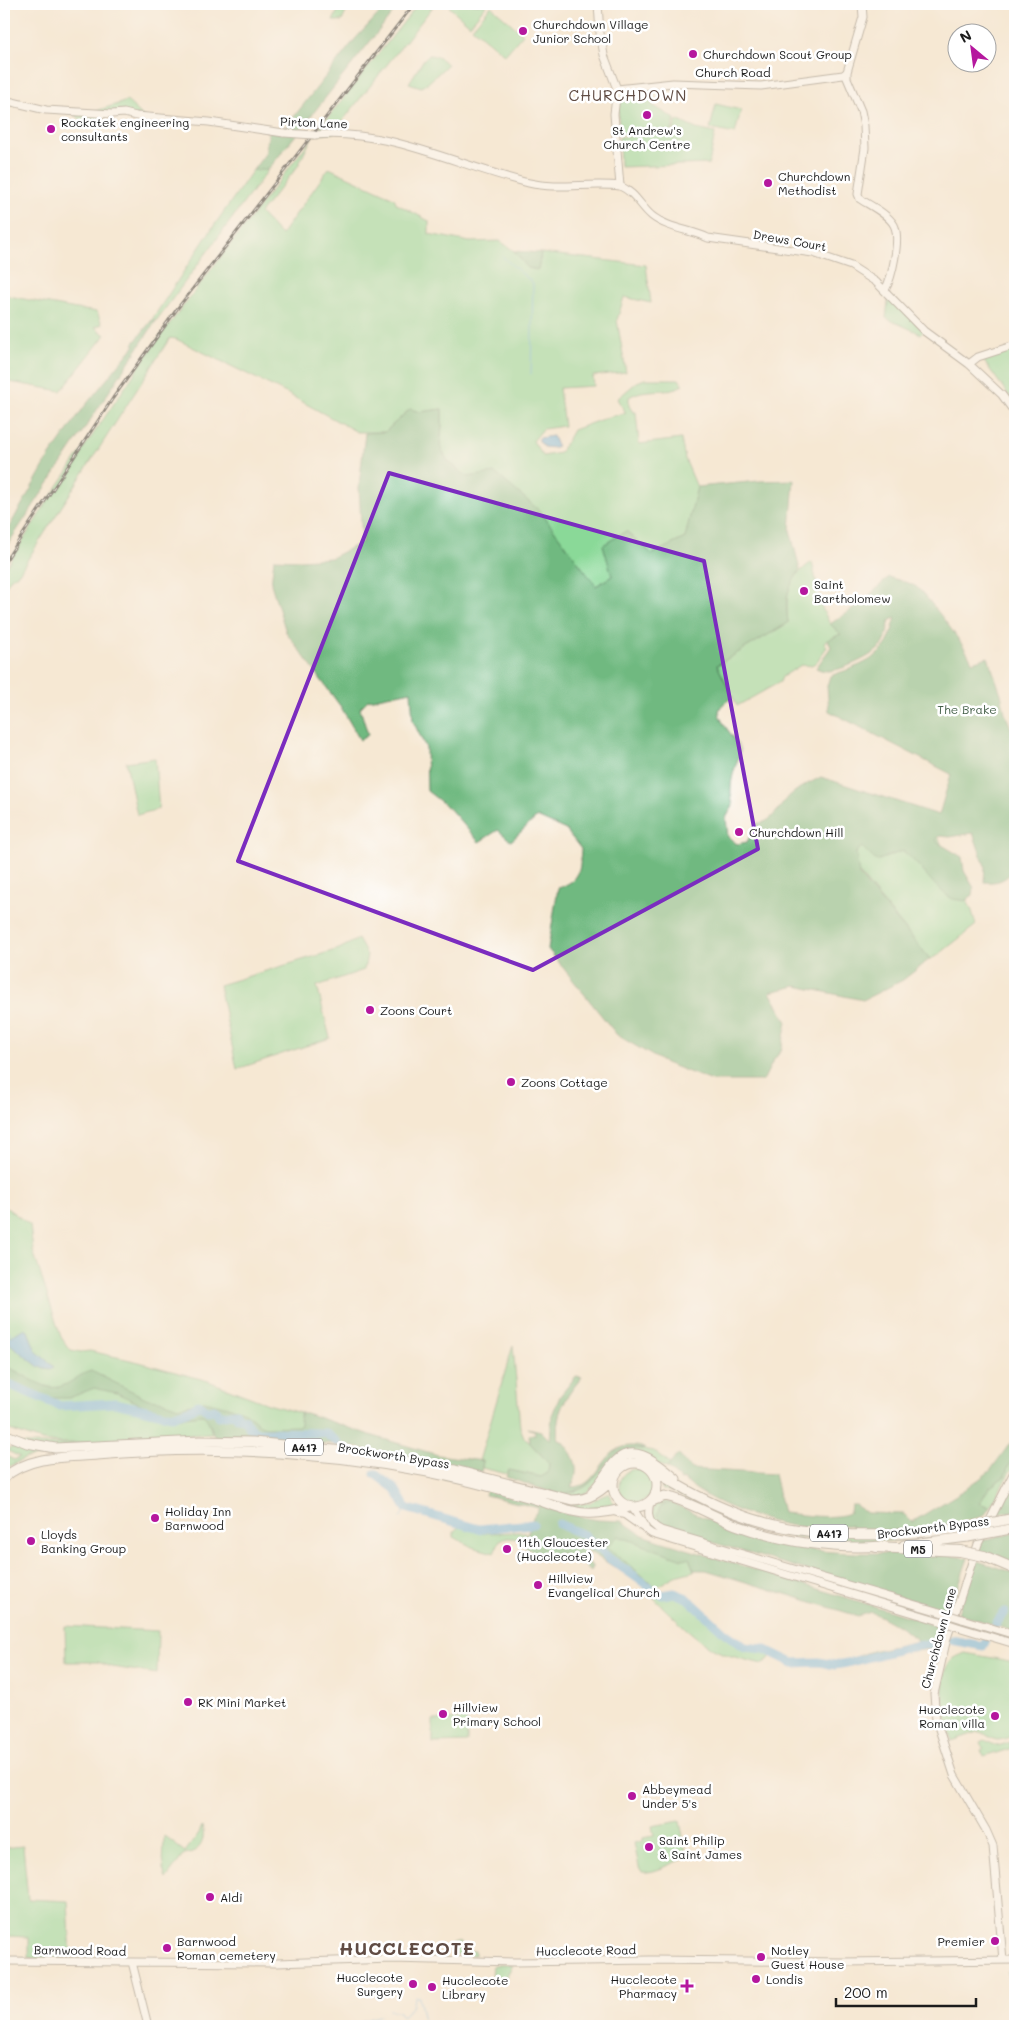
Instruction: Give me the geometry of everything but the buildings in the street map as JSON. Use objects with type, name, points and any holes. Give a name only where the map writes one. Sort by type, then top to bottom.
[{"type":"highway","name":"Brockworth Bypass","points":[[4,1434],[27,1443],[55,1448],[200,1441],[253,1442],[354,1452],[455,1470],[564,1499],[576,1500],[591,1497],[600,1492],[615,1476]]},
{"type":"highway","name":"Brockworth Bypass","points":[[4,1478],[18,1468],[35,1462],[88,1456],[175,1450],[255,1451],[339,1458],[396,1466],[506,1491],[578,1512],[598,1514],[631,1507]]},
{"type":"highway","name":"A417","points":[[576,1500],[596,1488],[618,1460],[634,1454],[651,1458],[694,1494]]},
{"type":"highway","points":[[632,1463],[644,1465],[651,1469],[655,1475],[658,1488],[651,1501],[642,1507],[631,1507],[624,1505],[615,1495],[613,1482],[615,1476],[620,1469],[632,1463]]},
{"type":"highway","name":"Brockworth Bypass","points":[[651,1469],[694,1494],[738,1514],[788,1529],[867,1535],[931,1532],[1015,1518]]},
{"type":"highway","name":"Brockworth Bypass","points":[[651,1501],[665,1496],[738,1526],[788,1540],[837,1546],[876,1547],[968,1537],[1015,1528]]},
{"type":"highway","name":"M5","points":[[876,1547],[960,1551],[984,1556],[1015,1569]]},
{"type":"street","points":[[598,4],[604,55],[617,89],[614,114],[620,186]]},
{"type":"street","points":[[862,4],[863,18],[847,72],[847,78],[862,111],[864,126],[865,148],[858,194],[860,199],[891,221],[896,231],[892,278],[885,290]]},
{"type":"street","name":"Church Road","points":[[617,89],[673,83],[761,86],[843,75],[847,72]]},
{"type":"street","name":"Pirton Lane","points":[[4,100],[46,110],[124,113],[136,116],[209,122],[284,133],[314,135],[343,133],[428,151],[531,183],[620,186]]},
{"type":"street","name":"Drews Court","points":[[620,186],[629,190],[652,216],[660,221],[713,240],[795,250],[827,257],[857,270],[885,290],[924,331],[970,364],[1002,395],[1015,413]]},
{"type":"street","points":[[970,364],[978,357],[1015,345]]},
{"type":"street","name":"Churchdown Lane","points":[[1003,1960],[993,1846],[986,1830],[954,1775],[936,1720],[934,1694],[947,1638],[978,1544],[1015,1470]]},
{"type":"street","points":[[651,1501],[648,1516],[656,1528],[1015,1635]]},
{"type":"street","points":[[631,1507],[643,1525],[652,1534]]},
{"type":"street","points":[[612,1511],[629,1518],[652,1534],[1015,1644]]},
{"type":"street","points":[[741,1562],[743,1554]]},
{"type":"street","name":"Hucclecote Road","points":[[156,1962],[292,1963],[382,1959],[516,1962],[1015,1960]]},
{"type":"street","name":"Barnwood Road","points":[[4,1961],[156,1962]]},
{"type":"street","points":[[132,1962],[148,2026]]},
{"type":"highlighted area","points":[[389,473],[704,561],[758,849],[533,970],[238,861]]},
{"type":"green space","points":[[341,4],[357,4],[355,9],[347,10],[342,21],[333,21]]},
{"type":"green space","points":[[388,4],[400,4],[268,170],[253,170],[265,154],[269,131],[281,133],[356,38]]},
{"type":"green space","points":[[418,4],[435,4],[333,133],[314,135]]},
{"type":"green space","points":[[452,4],[487,4],[470,25],[449,7]]},
{"type":"green space","points":[[491,6],[523,34],[505,55],[472,28]]},
{"type":"green space","points":[[429,55],[439,58],[447,65],[421,87],[409,83],[424,59]]},
{"type":"green space","points":[[649,88],[652,105],[675,119],[672,131],[619,134],[618,103],[621,95],[629,91]]},
{"type":"green space","points":[[127,101],[144,117],[112,114],[88,125],[71,112],[90,113]]},
{"type":"green space","points":[[716,104],[741,110],[735,134],[710,129]]},
{"type":"green space","points":[[677,120],[696,129],[715,133],[709,164],[620,167],[619,137],[673,133]]},
{"type":"green space","points":[[311,139],[298,166],[260,213],[281,235],[329,168],[394,198],[397,204],[429,221],[429,234],[470,242],[500,241],[514,251],[528,268],[538,270],[541,253],[646,265],[651,303],[624,297],[617,320],[626,372],[593,376],[594,386],[559,388],[564,426],[543,429],[533,441],[543,456],[560,453],[573,430],[608,417],[626,413],[617,399],[637,382],[645,379],[679,379],[683,385],[677,388],[642,392],[629,397],[629,406],[633,412],[636,412],[639,444],[681,439],[685,459],[697,487],[685,538],[652,554],[626,531],[612,576],[596,586],[447,460],[440,446],[442,409],[420,412],[410,409],[385,432],[357,432],[288,394],[176,339],[170,338],[19,573],[11,578],[4,589],[4,570],[49,499],[158,339]]},
{"type":"green space","points":[[253,170],[268,170],[156,321],[151,321],[211,230]]},
{"type":"green space","points":[[514,251],[541,253],[538,270],[528,268]]},
{"type":"green space","points":[[889,294],[924,331],[921,334],[886,318]]},
{"type":"green space","points":[[4,295],[97,312],[102,324],[95,327],[105,335],[61,391],[4,381]]},
{"type":"green space","points":[[151,321],[156,321],[4,550],[4,536],[49,457],[84,407],[135,345],[133,344]]},
{"type":"green space","points":[[1015,349],[1015,404],[983,360]]},
{"type":"green space","name":"The Brake","points":[[410,409],[420,412],[442,409],[440,446],[447,460],[467,477],[495,473],[540,511],[596,586],[612,576],[603,545],[626,531],[652,554],[685,538],[697,487],[759,481],[794,480],[790,530],[800,570],[789,589],[788,623],[717,665],[733,697],[720,708],[720,717],[741,750],[731,784],[733,805],[726,818],[728,837],[737,844],[747,842],[757,823],[768,820],[793,793],[821,777],[939,815],[951,774],[829,711],[827,686],[830,676],[861,665],[881,651],[889,639],[896,618],[890,620],[884,643],[867,657],[834,670],[825,671],[816,668],[831,647],[828,640],[841,634],[830,624],[860,604],[889,577],[915,586],[920,590],[956,636],[972,662],[988,657],[1001,694],[1005,713],[1015,738],[1015,868],[1002,880],[984,882],[985,866],[973,833],[936,838],[937,842],[962,857],[964,871],[974,888],[973,895],[965,901],[953,899],[940,890],[903,851],[876,861],[862,847],[856,852],[859,875],[930,959],[903,980],[863,1000],[796,986],[770,992],[787,1022],[781,1051],[773,1061],[763,1081],[712,1081],[663,1062],[617,1035],[548,949],[558,888],[575,878],[578,874],[580,863],[581,849],[566,830],[537,817],[511,841],[498,830],[479,842],[449,808],[427,791],[426,748],[413,721],[411,691],[368,700],[360,708],[368,735],[360,740],[341,707],[286,632],[271,584],[274,559],[331,558],[362,542],[359,487],[365,433],[385,432]]},
{"type":"green space","points":[[812,562],[822,608],[830,624],[841,634],[824,642],[827,647],[814,664],[801,665],[782,677],[780,682],[737,706],[717,665],[788,623],[787,604],[790,588],[797,575]]},
{"type":"green space","points":[[155,758],[159,809],[137,815],[126,762]]},
{"type":"green space","points":[[934,828],[972,911],[976,925],[937,956],[930,959],[858,872],[856,852],[864,834]]},
{"type":"green space","points":[[358,939],[367,955],[364,970],[317,986],[330,1038],[237,1069],[219,985],[339,949]]},
{"type":"green space","points":[[4,1206],[30,1225],[33,1251],[56,1322],[61,1337],[71,1350],[90,1351],[139,1362],[208,1381],[268,1404],[300,1413],[338,1439],[294,1438],[203,1415],[208,1420],[212,1434],[135,1437],[80,1443],[60,1443],[42,1441],[4,1428]]},
{"type":"green space","points":[[513,1345],[520,1427],[524,1437],[549,1463],[548,1473],[541,1477],[509,1470],[507,1474],[482,1468],[483,1461],[479,1461]]},
{"type":"green space","points":[[4,1366],[38,1383],[52,1387],[63,1386],[91,1371],[148,1399],[159,1400],[178,1407],[204,1401],[240,1410],[247,1413],[260,1425],[266,1427],[300,1426],[300,1413],[306,1413],[370,1435],[438,1455],[483,1461],[481,1472],[339,1444],[217,1440],[208,1420],[203,1415],[175,1418],[159,1413],[117,1393],[94,1388],[69,1398],[46,1398],[4,1379]]},
{"type":"green space","points":[[576,1376],[582,1377],[562,1406],[557,1430],[558,1440],[562,1441],[566,1446],[575,1462],[576,1474],[571,1487],[580,1486],[588,1482],[612,1453],[620,1448],[634,1446],[645,1449],[618,1453],[609,1459],[590,1482],[580,1489],[567,1493],[566,1497],[506,1477],[509,1470],[541,1477],[548,1473],[549,1463],[530,1443],[529,1435],[535,1435],[535,1431],[528,1428],[541,1431],[550,1440],[552,1415],[560,1396]]},
{"type":"green space","points":[[1011,1442],[1015,1444],[1015,1458],[1008,1467],[1005,1476],[989,1488],[979,1503],[990,1507],[984,1516],[943,1526],[905,1530],[853,1531],[851,1525],[800,1527],[785,1525],[722,1504],[694,1488],[683,1479],[681,1480],[667,1468],[678,1454],[691,1469],[774,1474],[783,1513],[836,1516],[850,1512],[851,1505],[855,1505],[867,1513],[904,1514],[912,1522],[966,1489],[990,1471]]},
{"type":"green space","points":[[22,1444],[253,1445],[396,1461],[572,1504],[589,1503],[608,1493],[615,1505],[582,1510],[349,1457],[125,1449],[26,1458],[4,1469],[4,1455],[14,1460],[20,1457],[6,1450]]},
{"type":"green space","points":[[634,1448],[654,1451],[670,1464],[667,1468],[628,1453],[587,1492],[581,1495],[566,1497],[567,1493],[583,1488],[588,1484],[608,1459],[620,1452]]},
{"type":"green space","points":[[1015,1458],[1015,1463],[990,1507],[978,1503],[989,1488],[1005,1476],[1008,1467]]},
{"type":"green space","points":[[636,1469],[643,1470],[648,1474],[652,1479],[652,1493],[648,1498],[643,1502],[636,1503],[629,1502],[624,1498],[620,1493],[619,1486],[620,1479],[624,1474],[629,1470]]},
{"type":"green space","points":[[1015,1476],[1015,1511],[995,1514]]},
{"type":"green space","points":[[662,1481],[714,1509],[788,1532],[971,1531],[971,1533],[918,1539],[864,1542],[811,1539],[784,1535],[758,1528],[694,1503],[674,1493],[662,1490]]},
{"type":"green space","points":[[486,1491],[543,1505],[566,1514],[598,1520],[621,1521],[643,1535],[660,1541],[946,1628],[940,1648],[902,1652],[842,1666],[842,1662],[872,1651],[919,1641],[896,1625],[871,1612],[858,1616],[706,1570],[694,1570],[689,1558],[682,1559],[618,1536],[607,1547],[649,1581],[652,1585],[649,1592],[640,1583],[585,1549],[582,1557],[593,1567],[591,1571],[576,1560],[558,1553],[554,1562],[524,1547],[533,1517],[539,1508],[485,1495]]},
{"type":"green space","points":[[666,1501],[672,1503],[663,1504],[665,1525],[671,1530],[662,1526],[653,1517],[654,1508],[657,1503]]},
{"type":"green space","points":[[672,1503],[736,1531],[787,1546],[841,1552],[952,1553],[953,1556],[968,1558],[950,1611],[671,1530],[657,1516],[662,1506]]},
{"type":"green space","points":[[460,1526],[483,1533],[526,1532],[526,1539],[507,1538],[500,1540],[494,1553],[472,1547],[454,1537],[454,1531]]},
{"type":"green space","points":[[1015,1533],[1015,1566],[978,1552],[982,1540]]},
{"type":"green space","points":[[617,1536],[689,1558],[694,1571],[675,1576],[656,1587],[607,1547]]},
{"type":"green space","points":[[974,1560],[1015,1573],[1015,1632],[958,1613]]},
{"type":"green space","points":[[658,1593],[663,1595],[674,1593],[687,1598],[725,1633],[745,1647],[764,1649],[772,1654],[762,1664],[717,1651],[693,1634],[667,1611],[654,1598]]},
{"type":"green space","points":[[65,1626],[158,1631],[157,1674],[112,1667],[98,1662],[66,1662]]},
{"type":"green space","points":[[965,1653],[1015,1662],[1015,1735],[998,1740],[978,1732],[952,1741],[943,1700],[944,1679],[946,1669],[951,1661]]},
{"type":"green space","points":[[467,1719],[467,1742],[433,1743],[433,1720]]},
{"type":"green space","points":[[985,1740],[996,1746],[1015,1741],[1015,1747],[984,1757],[981,1750],[984,1749],[981,1742]]},
{"type":"green space","points":[[680,1821],[687,1858],[658,1870],[642,1872],[639,1867],[634,1843],[642,1841],[642,1838],[654,1836],[652,1826]]},
{"type":"green space","points":[[202,1826],[203,1837],[198,1848],[184,1854],[166,1879],[163,1869],[164,1836],[185,1852]]},
{"type":"green space","points":[[23,1846],[28,1899],[68,1901],[71,1958],[29,1958],[29,1937],[4,1936],[4,1848]]},
{"type":"green space","points":[[461,1942],[461,1951],[475,1951],[475,1955],[451,1954],[452,1944]]},
{"type":"green space","points":[[493,1965],[513,1965],[506,1977],[492,1977]]},
{"type":"green space","points":[[1015,1967],[1015,2003],[1014,2003],[1007,1972]]},
{"type":"water","points":[[553,436],[557,446],[554,448],[544,447],[539,441],[539,438]]},
{"type":"water","points":[[23,1329],[28,1331],[36,1351],[54,1367],[51,1369],[39,1367],[10,1344],[8,1338]]},
{"type":"waterway","points":[[503,257],[533,283],[531,374]]},
{"type":"waterway","points":[[4,1327],[13,1335]]},
{"type":"waterway","points":[[4,1382],[60,1406],[115,1403],[172,1416],[192,1409],[199,1404],[208,1411],[216,1410],[219,1416],[236,1413],[238,1418],[245,1419],[249,1427],[257,1432],[325,1433],[337,1442]]},
{"type":"waterway","points":[[375,1474],[395,1489],[406,1508],[479,1529],[533,1524]]},
{"type":"waterway","points":[[400,1518],[406,1508]]},
{"type":"waterway","points":[[559,1524],[584,1535],[610,1559],[650,1588],[663,1595],[674,1593],[687,1598],[725,1633],[745,1647],[764,1649],[793,1663],[819,1662],[835,1665],[905,1648],[942,1642]]},
{"type":"waterway","points":[[996,1624],[1004,1612]]},
{"type":"waterway","points":[[951,1640],[983,1646],[986,1640]]},
{"type":"waterway","points":[[389,2010],[399,2012],[402,2016],[412,2006],[415,1997],[419,1997],[424,2021],[430,2026]]},
{"type":"waterway","points":[[356,2026],[362,2021],[381,2015]]},
{"type":"railway","points":[[4,563],[113,398],[177,309],[414,4]]},
{"type":"place","name":"Churchdown Village Junior School","points":[[523,31]]},
{"type":"place","name":"Churchdown Scout Group","points":[[693,54]]},
{"type":"place","name":"St Andrew's Church Centre","points":[[647,115]]},
{"type":"place","name":"Rockatek engineering consultants","points":[[51,129]]},
{"type":"place","name":"Churchdown Methodist","points":[[768,183]]},
{"type":"place","name":"Saint Bartholomew","points":[[804,591]]},
{"type":"place","name":"Churchdown Hill","points":[[739,832]]},
{"type":"place","name":"Zoons Court","points":[[370,1010]]},
{"type":"place","name":"Zoons Cottage","points":[[511,1082]]},
{"type":"place","name":"Holiday Inn Barnwood","points":[[155,1518]]},
{"type":"place","name":"Lloyds Banking Group","points":[[31,1541]]},
{"type":"place","name":"11th Gloucester (Hucclecote)","points":[[507,1549]]},
{"type":"place","name":"Hillview Evangelical Church","points":[[538,1585]]},
{"type":"place","name":"RK Mini Market","points":[[188,1702]]},
{"type":"place","name":"Hillview Primary School","points":[[443,1714]]},
{"type":"place","name":"Hucclecote Roman villa","points":[[995,1716]]},
{"type":"place","name":"Abbeymead Under 5's","points":[[632,1796]]},
{"type":"place","name":"Saint Philip & Saint James","points":[[649,1847]]},
{"type":"place","name":"Aldi","points":[[210,1897]]},
{"type":"place","name":"Premier","points":[[995,1941]]},
{"type":"place","name":"Barnwood Roman cemetery","points":[[167,1948]]},
{"type":"place","name":"Notley Guest House","points":[[761,1957]]},
{"type":"place","name":"Londis","points":[[756,1979]]},
{"type":"place","name":"Hucclecote Surgery","points":[[413,1984]]},
{"type":"place","name":"Hucclecote Pharmacy","points":[[687,1986]]},
{"type":"place","name":"Hucclecote Library","points":[[432,1987]]},
{"type":"district","name":"CHURCHDOWN","points":[[628,95]]},
{"type":"district","name":"HUCCLECOTE","points":[[407,1948]]}]
